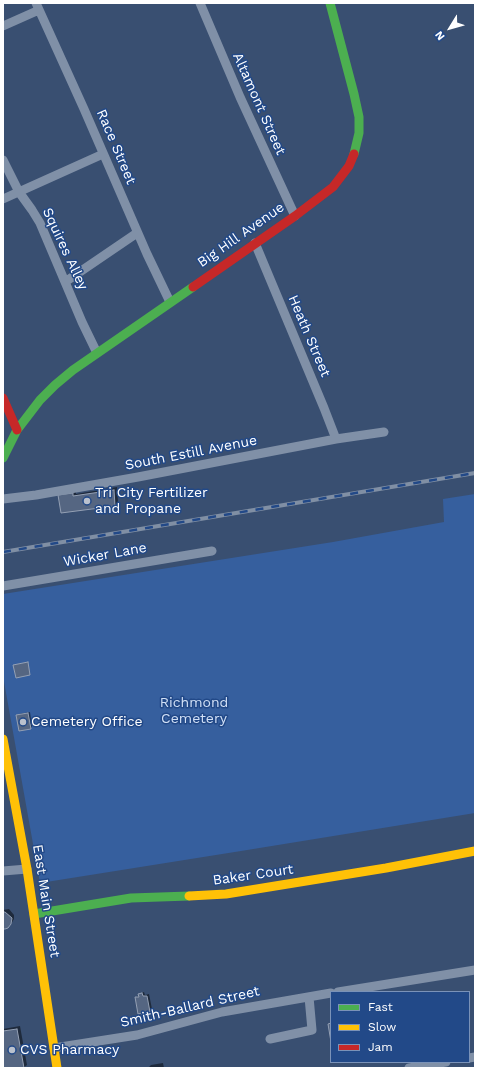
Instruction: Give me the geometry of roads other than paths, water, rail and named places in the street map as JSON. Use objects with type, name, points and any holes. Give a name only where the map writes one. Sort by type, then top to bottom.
[{"type":"main road","name":"Big Hill Avenue","points":[[17,430],[40,400],[73,370],[295,216],[333,187],[349,166],[359,134],[359,117],[330,3]]},
{"type":"main road","points":[[3,398],[17,430],[3,458]]},
{"type":"main road","name":"East Main Street","points":[[3,739],[34,914],[57,1068]]},
{"type":"main road","name":"Baker Court","points":[[34,914],[131,898],[226,894],[386,868],[475,851]]},
{"type":"street","name":"Altamont Street","points":[[200,3],[240,97],[295,216]]},
{"type":"street","points":[[3,26],[37,7]]},
{"type":"street","name":"Race Street","points":[[37,7],[170,302]]},
{"type":"street","points":[[3,199],[103,154]]},
{"type":"street","name":"Squires Alley","points":[[3,160],[19,192],[40,223],[82,322],[97,353]]},
{"type":"street","points":[[66,282],[138,233]]},
{"type":"street","name":"Heath Street","points":[[255,243],[336,439]]},
{"type":"street","points":[[3,420],[13,420]]},
{"type":"street","name":"South Estill Avenue","points":[[3,499],[36,495],[336,439],[384,432]]},
{"type":"street","name":"Wicker Lane","points":[[3,586],[212,551]]},
{"type":"street","points":[[3,871],[26,869]]},
{"type":"street","points":[[344,991],[475,970]]},
{"type":"street","name":"Smith-Ballard Street","points":[[54,1048],[137,1035],[222,1012],[330,993]]},
{"type":"street","points":[[270,1039],[312,1030],[309,997]]},
{"type":"street","points":[[408,1068],[440,1063]]},
{"type":"railway","points":[[3,552],[475,473]]},
{"type":"place","name":"Tri City Fertilizer and Propane","points":[[87,501]]},
{"type":"place","name":"Cemetery Office","points":[[23,722]]},
{"type":"place","name":"CVS Pharmacy","points":[[12,1050]]},
{"type":"park label","name":"Richmond Cemetery","points":[[194,712]]}]
